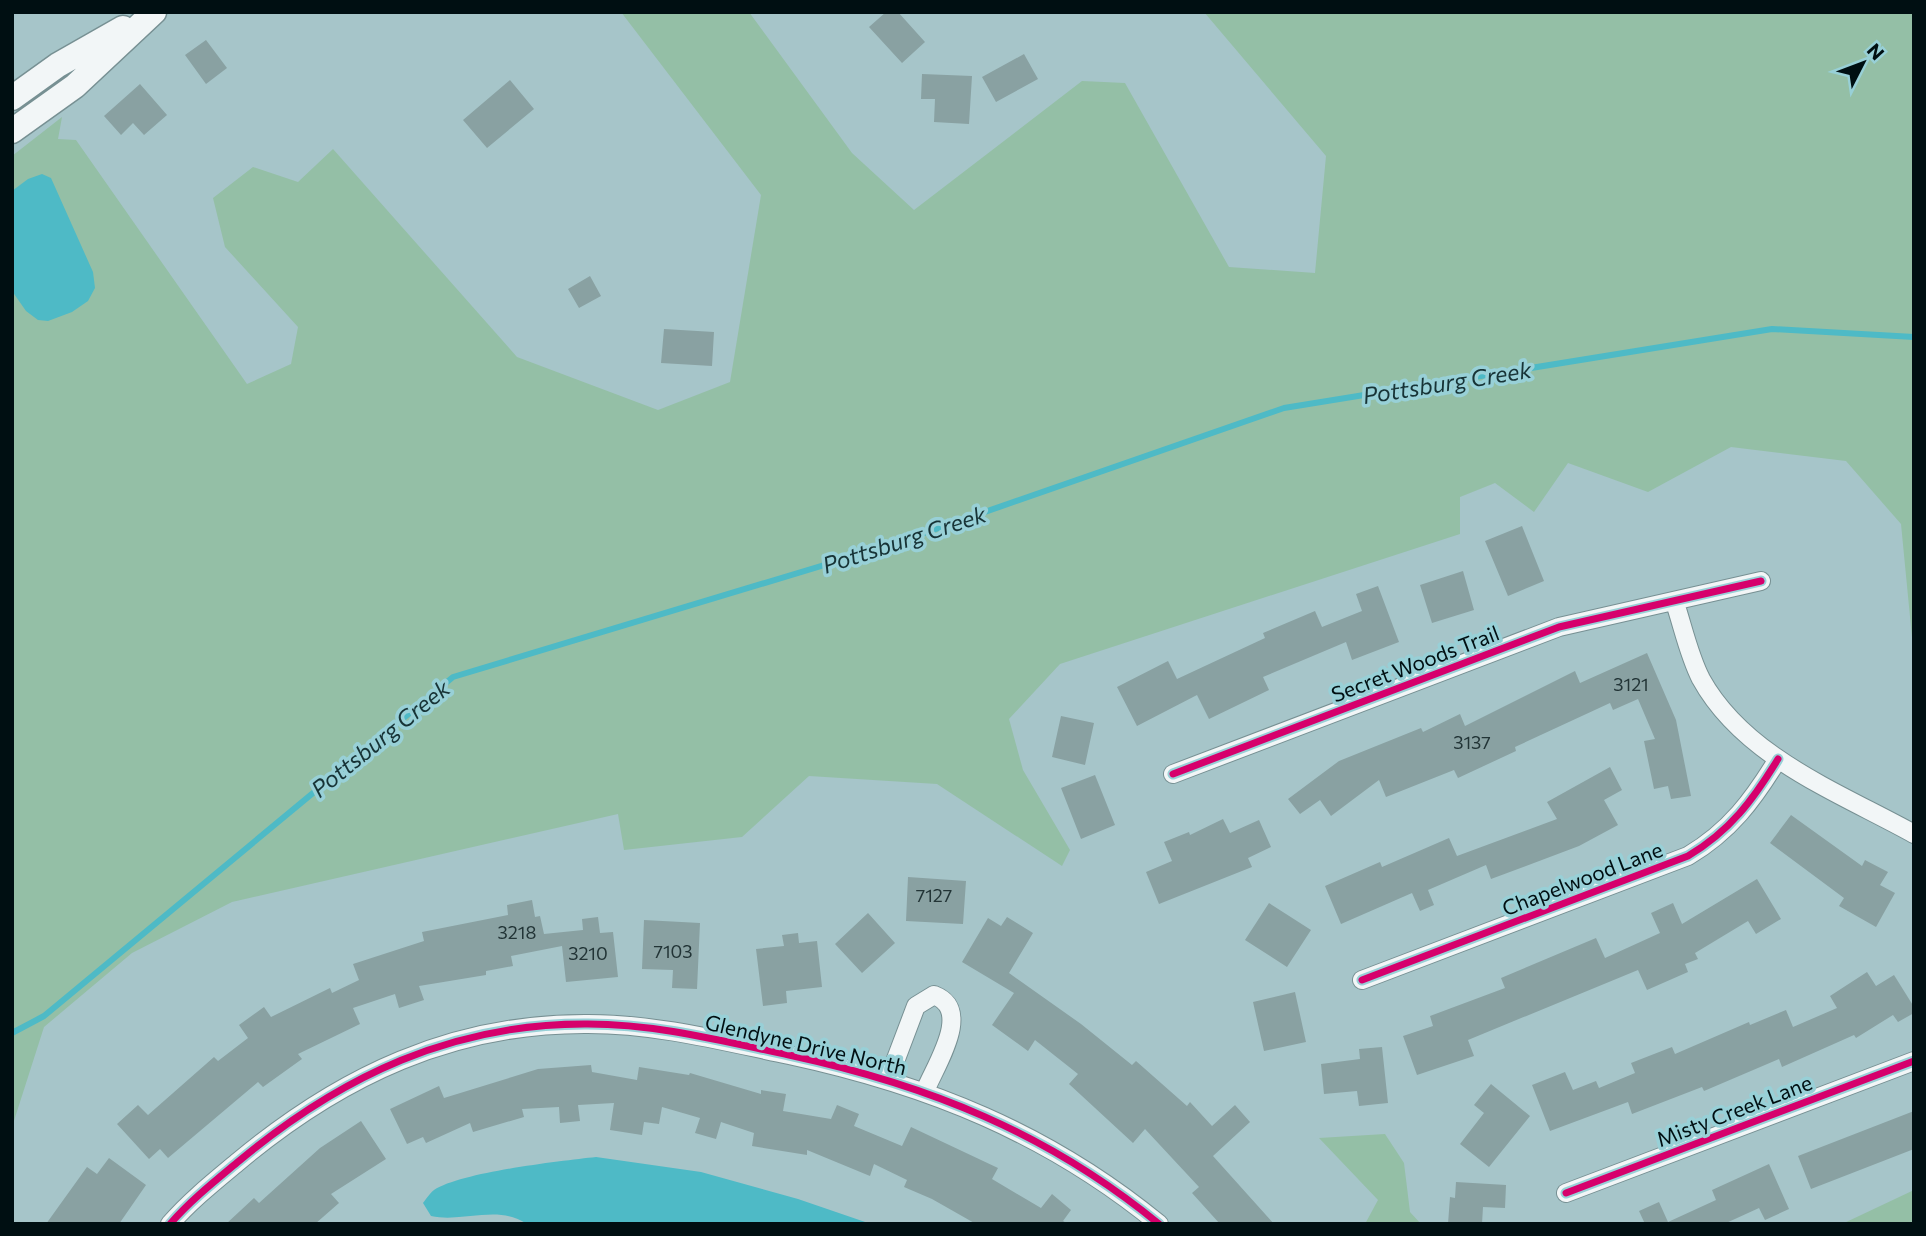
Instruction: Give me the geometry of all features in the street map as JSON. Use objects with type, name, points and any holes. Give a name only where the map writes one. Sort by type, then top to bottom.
[{"type":"main road","points":[[12,98],[58,65],[153,12]]},
{"type":"main road","points":[[12,131],[75,86],[153,12]]},
{"type":"street","name":"Secret Woods Trail","points":[[1173,774],[1559,627],[1675,603],[1761,581]]},
{"type":"street","points":[[1675,603],[1699,676],[1718,708],[1751,741],[1778,759],[1914,834]]},
{"type":"street","name":"Chapelwood Lane","points":[[1362,980],[1688,856],[1728,829],[1745,811],[1778,759]]},
{"type":"street","points":[[888,1080],[916,1006],[934,995],[946,1000],[953,1010],[953,1024],[925,1091]]},
{"type":"street","name":"Glendyne Drive North","points":[[170,1224],[190,1202],[282,1125],[364,1075],[426,1051],[492,1033],[539,1026],[619,1025],[676,1031],[925,1091],[1006,1124],[1053,1149],[1100,1179],[1159,1224]]},
{"type":"street","name":"Misty Creek Lane","points":[[1566,1193],[1914,1060]]},
{"type":"green space","points":[[621,12],[749,12],[852,153],[914,210],[1082,81],[1125,83],[1229,267],[1315,273],[1326,156],[1204,12],[1914,12],[1914,658],[1901,524],[1846,461],[1731,447],[1648,492],[1568,463],[1534,512],[1495,483],[1460,497],[1460,534],[1060,664],[1009,719],[1023,770],[1070,850],[1062,866],[937,784],[809,776],[742,837],[624,850],[618,814],[232,902],[132,953],[44,1027],[12,1127],[12,156],[62,117],[58,139],[76,140],[247,384],[291,364],[298,327],[225,247],[213,198],[253,167],[298,182],[333,149],[517,357],[658,410],[730,382],[761,195]]},
{"type":"green space","points":[[1385,1134],[1404,1163],[1410,1212],[1421,1224],[1365,1224],[1378,1200],[1319,1138]]},
{"type":"green space","points":[[1914,1190],[1914,1224],[1842,1224]]},
{"type":"water","points":[[42,174],[51,178],[93,272],[95,288],[88,301],[72,312],[48,321],[38,320],[26,311],[12,291],[12,191],[28,179]]},
{"type":"water","points":[[596,1157],[701,1172],[798,1199],[871,1224],[527,1224],[504,1215],[443,1218],[431,1216],[423,1203],[434,1190],[466,1178],[512,1168]]},
{"type":"building","points":[[886,12],[898,12],[925,42],[902,63],[869,27]]},
{"type":"building","points":[[206,40],[227,68],[206,84],[185,55]]},
{"type":"building","points":[[1024,54],[1038,79],[996,102],[982,77]]},
{"type":"building","points":[[922,74],[972,76],[969,124],[934,122],[935,99],[921,99]]},
{"type":"building","points":[[510,80],[534,109],[487,148],[463,120]]},
{"type":"building","points":[[140,84],[167,115],[144,135],[133,123],[121,135],[104,116]]},
{"type":"building","points":[[590,276],[601,296],[579,308],[568,289]]},
{"type":"building","points":[[664,329],[714,332],[712,366],[661,363]]},
{"type":"building","points":[[1522,526],[1544,581],[1508,596],[1485,541]]},
{"type":"building","points":[[1463,571],[1474,610],[1432,623],[1420,585]]},
{"type":"building","points":[[1378,586],[1399,642],[1352,660],[1346,642],[1263,677],[1269,690],[1209,719],[1197,695],[1137,726],[1117,687],[1168,661],[1177,679],[1265,638],[1263,633],[1315,611],[1322,627],[1362,611],[1356,594]]},
{"type":"building","points":[[1647,653],[1676,720],[1691,796],[1671,799],[1668,786],[1654,789],[1644,741],[1655,739],[1638,699],[1613,710],[1610,703],[1515,747],[1516,751],[1458,778],[1454,770],[1386,797],[1379,780],[1331,816],[1320,800],[1300,814],[1288,799],[1339,761],[1421,728],[1423,732],[1460,714],[1465,726],[1575,671],[1580,683]]},
{"type":"building","points":[[1061,716],[1094,723],[1085,765],[1052,757]]},
{"type":"building","points":[[1610,767],[1622,790],[1604,800],[1618,825],[1579,846],[1491,879],[1486,865],[1428,890],[1434,905],[1420,911],[1412,893],[1341,924],[1325,886],[1380,862],[1382,867],[1449,838],[1457,856],[1557,819],[1547,802]]},
{"type":"building","points":[[1095,775],[1115,825],[1081,839],[1061,788]]},
{"type":"building","points":[[1791,815],[1862,866],[1865,860],[1888,872],[1880,885],[1895,893],[1876,927],[1839,906],[1844,898],[1770,843]]},
{"type":"building","points":[[1223,819],[1230,833],[1259,820],[1271,847],[1248,858],[1252,867],[1159,904],[1146,872],[1172,861],[1164,842],[1189,832],[1190,835]]},
{"type":"building","points":[[908,877],[966,881],[963,924],[906,921]]},
{"type":"building","points":[[1757,879],[1781,919],[1756,934],[1748,921],[1695,953],[1698,959],[1685,964],[1688,972],[1647,990],[1638,970],[1468,1040],[1474,1056],[1417,1075],[1403,1036],[1433,1026],[1430,1016],[1505,988],[1501,978],[1596,938],[1605,958],[1660,933],[1651,913],[1673,903],[1682,924]]},
{"type":"building","points":[[532,900],[535,917],[540,916],[544,934],[583,930],[582,919],[598,917],[600,933],[613,932],[618,977],[566,982],[562,946],[511,956],[513,966],[486,971],[486,975],[419,986],[424,1000],[399,1008],[395,994],[353,1008],[360,1024],[298,1054],[302,1059],[263,1087],[258,1082],[168,1158],[160,1149],[149,1159],[117,1124],[138,1105],[148,1115],[214,1057],[218,1061],[248,1038],[239,1025],[264,1007],[271,1017],[330,988],[332,993],[359,980],[353,964],[424,941],[422,932],[508,915],[507,905]]},
{"type":"building","points":[[1269,903],[1311,930],[1287,967],[1245,940]]},
{"type":"building","points":[[868,913],[895,943],[862,973],[835,944]]},
{"type":"building","points":[[1007,917],[1033,933],[1009,973],[1081,1024],[1132,1065],[1136,1061],[1187,1106],[1190,1102],[1212,1126],[1235,1105],[1250,1122],[1213,1156],[1274,1224],[1220,1224],[1192,1193],[1199,1187],[1145,1129],[1133,1143],[1069,1084],[1078,1074],[1035,1040],[1028,1051],[992,1025],[1014,993],[962,962],[988,918],[1001,926]]},
{"type":"building","points":[[644,920],[700,923],[697,989],[672,988],[673,970],[642,969]]},
{"type":"building","points":[[798,933],[799,943],[817,941],[822,987],[786,991],[787,1003],[763,1006],[756,949],[784,946],[782,935]]},
{"type":"building","points":[[1867,972],[1876,986],[1894,975],[1914,1007],[1914,1013],[1898,1022],[1893,1015],[1856,1038],[1854,1035],[1782,1067],[1779,1059],[1704,1091],[1702,1087],[1632,1114],[1628,1102],[1550,1131],[1532,1085],[1565,1072],[1573,1090],[1596,1081],[1599,1088],[1635,1073],[1631,1063],[1672,1047],[1675,1054],[1749,1022],[1750,1025],[1786,1010],[1793,1027],[1837,1008],[1830,996]]},
{"type":"building","points":[[1295,992],[1306,1042],[1264,1051],[1253,1002]]},
{"type":"building","points":[[1382,1047],[1388,1103],[1359,1106],[1357,1091],[1324,1094],[1321,1064],[1360,1059],[1359,1049]]},
{"type":"building","points":[[591,1065],[592,1072],[637,1080],[639,1067],[689,1075],[690,1073],[761,1094],[761,1090],[786,1094],[783,1111],[831,1119],[837,1105],[859,1114],[854,1126],[902,1146],[911,1127],[998,1168],[992,1179],[1041,1208],[1052,1194],[1071,1210],[1063,1221],[1068,1224],[976,1224],[932,1199],[904,1187],[907,1180],[874,1164],[870,1176],[807,1150],[807,1155],[752,1146],[754,1133],[721,1122],[716,1139],[695,1133],[700,1118],[662,1107],[659,1124],[644,1122],[642,1135],[610,1130],[614,1103],[578,1105],[580,1121],[560,1123],[559,1107],[522,1109],[524,1117],[473,1132],[470,1123],[426,1143],[423,1137],[407,1144],[390,1109],[439,1086],[444,1098],[538,1069]]},
{"type":"building","points":[[1491,1084],[1530,1116],[1489,1167],[1460,1144],[1484,1113],[1474,1105]]},
{"type":"building","points":[[1914,1111],[1914,1149],[1811,1189],[1798,1156]]},
{"type":"building","points":[[361,1121],[386,1159],[331,1194],[339,1203],[315,1224],[226,1224],[254,1198],[259,1203],[320,1148]]},
{"type":"building","points":[[109,1158],[146,1185],[119,1224],[46,1224],[87,1167],[97,1174]]},
{"type":"building","points":[[1769,1164],[1789,1209],[1765,1220],[1759,1208],[1724,1224],[1645,1224],[1639,1211],[1659,1202],[1668,1222],[1716,1200],[1712,1190]]},
{"type":"building","points":[[1456,1182],[1506,1185],[1505,1208],[1483,1207],[1482,1224],[1448,1224],[1450,1197],[1455,1198]]},
{"type":"waterway","name":"Pottsburg Creek","points":[[12,1033],[44,1016],[453,677],[884,547],[1284,408],[1772,329],[1914,337]]},
{"type":"cycle path","points":[[1173,774],[1559,627],[1761,581]]},
{"type":"cycle path","points":[[1362,980],[1688,856],[1716,836],[1739,814],[1778,759]]},
{"type":"cycle path","points":[[170,1224],[203,1191],[278,1131],[359,1080],[401,1060],[445,1044],[538,1026],[588,1024],[689,1034],[789,1055],[890,1081],[985,1117],[1030,1138],[1074,1163],[1159,1224]]},
{"type":"cycle path","points":[[1566,1193],[1914,1061]]}]
